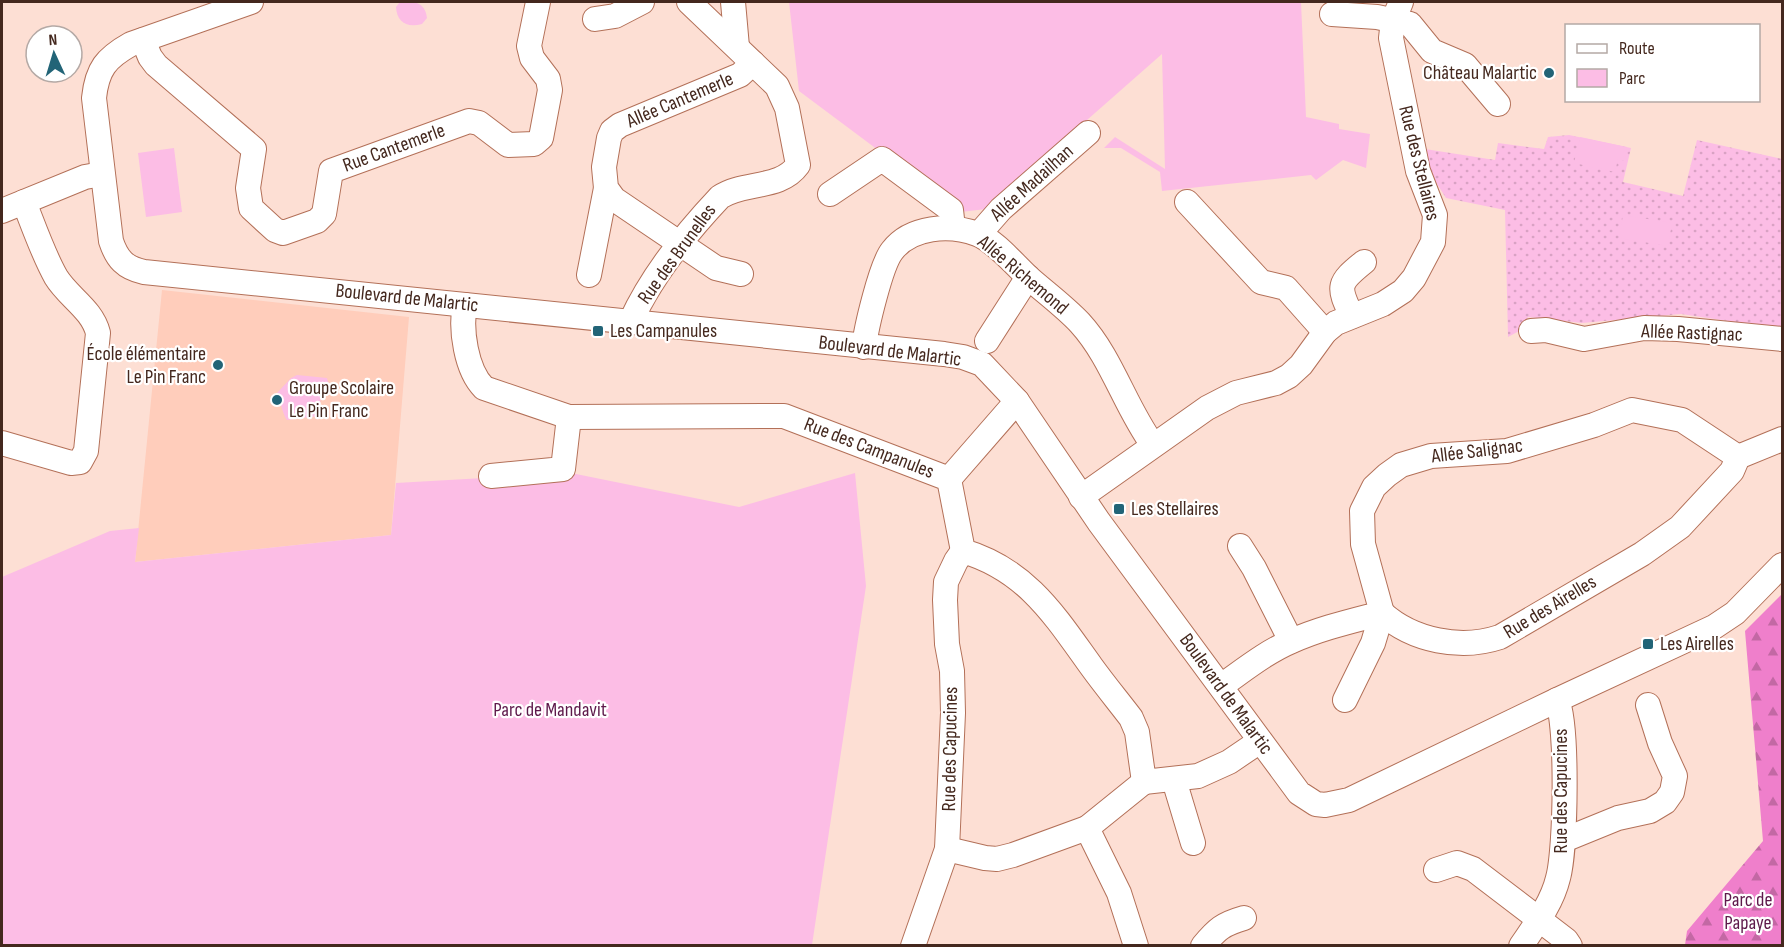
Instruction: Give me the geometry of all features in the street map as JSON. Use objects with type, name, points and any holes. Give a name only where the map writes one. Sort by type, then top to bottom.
[{"type":"street","name":"Boulevard de Malartic","points":[[251,2],[131,44],[111,57],[100,72],[94,98],[102,174],[111,241],[120,261],[131,269],[150,273],[963,357],[982,364],[1017,401],[1082,497],[1299,793],[1316,804],[1325,805],[1349,800],[1714,627],[1735,613],[1782,565]]},
{"type":"street","name":"Rue Cantemerle","points":[[143,40],[156,65],[254,149],[248,188],[251,208],[275,230],[283,233],[317,221],[324,214],[331,171],[469,122],[479,123],[508,145],[534,144],[541,138],[550,90],[548,79],[532,58],[529,46],[538,2]]},
{"type":"street","points":[[595,19],[615,16],[642,2]]},
{"type":"street","name":"Rue des Brunelles","points":[[631,321],[639,304],[680,244],[720,197],[728,192],[783,179],[798,165],[787,108],[777,86],[689,2]]},
{"type":"street","points":[[734,2],[745,55]]},
{"type":"street","points":[[1332,14],[1377,16],[1397,11],[1432,51],[1466,65],[1498,104]]},
{"type":"street","name":"Rue des Stellaires","points":[[1082,497],[1207,408],[1236,393],[1276,383],[1289,376],[1325,332],[1336,323],[1383,304],[1403,291],[1414,278],[1433,242],[1435,215],[1422,183],[1412,143],[1391,38],[1397,11]]},
{"type":"street","name":"Allée Cantemerle","points":[[606,188],[604,166],[612,131],[620,125],[740,75],[745,55]]},
{"type":"street","name":"Allée Madailhan","points":[[979,234],[1001,209],[1088,133]]},
{"type":"street","points":[[830,194],[882,159],[951,210],[953,228]]},
{"type":"street","points":[[2,211],[85,177],[102,174]]},
{"type":"street","points":[[606,188],[614,199],[716,268],[741,274]]},
{"type":"street","points":[[589,275],[606,188]]},
{"type":"street","points":[[2,442],[71,463],[80,462],[86,451],[98,333],[91,316],[57,278],[24,202]]},
{"type":"street","points":[[1187,202],[1261,282],[1286,288],[1325,332]]},
{"type":"street","name":"Allée Richemond","points":[[864,347],[867,328],[887,261],[893,250],[905,240],[924,231],[953,228],[979,234],[1080,324],[1099,348],[1141,429],[1153,445]]},
{"type":"street","points":[[1352,316],[1344,301],[1343,282],[1364,262]]},
{"type":"street","points":[[987,341],[1028,277]]},
{"type":"street","name":"Rue des Campanules","points":[[465,305],[463,315],[468,363],[476,380],[483,388],[569,417],[784,416],[949,479],[963,551]]},
{"type":"street","name":"Allée Rastignac","points":[[1531,331],[1546,330],[1584,339],[1644,328],[1678,329],[1782,339]]},
{"type":"street","points":[[949,479],[1017,401]]},
{"type":"street","name":"Allée Salignac","points":[[1382,613],[1363,544],[1362,511],[1374,487],[1387,474],[1401,465],[1431,456],[1507,451],[1594,425],[1632,410],[1682,420],[1738,457]]},
{"type":"street","points":[[491,476],[563,469],[569,417]]},
{"type":"street","points":[[1738,457],[1782,439]]},
{"type":"street","name":"Rue des Airelles","points":[[1382,613],[1395,625],[1451,643],[1474,643],[1500,637],[1642,554],[1680,527],[1732,471],[1738,457]]},
{"type":"street","points":[[1240,546],[1254,568],[1291,641]]},
{"type":"street","points":[[963,551],[978,555],[1014,576],[1037,594],[1056,617],[1131,718],[1137,732],[1144,782]]},
{"type":"street","name":"Rue des Capucines","points":[[913,945],[947,849],[953,713],[952,671],[947,644],[945,600],[946,582],[963,551]]},
{"type":"street","points":[[1221,686],[1291,641],[1316,631],[1382,613]]},
{"type":"street","points":[[1345,700],[1373,643],[1382,613]]},
{"type":"street","name":"Rue des Capucines","points":[[1521,945],[1552,897],[1559,877],[1564,840],[1564,757],[1561,709],[1557,700]]},
{"type":"street","points":[[1564,840],[1618,818],[1650,811],[1665,802],[1672,792],[1675,776],[1660,743],[1648,705]]},
{"type":"street","points":[[947,849],[985,858],[998,859],[1013,855],[1087,828],[1144,782],[1198,776],[1214,770],[1260,741]]},
{"type":"street","points":[[1174,780],[1193,843]]},
{"type":"street","points":[[1087,828],[1119,893],[1136,945]]},
{"type":"street","points":[[1436,870],[1456,863],[1473,869],[1570,945]]},
{"type":"street","points":[[1203,945],[1214,932],[1225,924],[1244,918]]},
{"type":"shaded area","name":"Groupe Scolaire Le Pin Franc","points":[[162,290],[409,317],[391,535],[135,562]]},
{"type":"green space","points":[[400,2],[418,4],[424,9],[427,18],[422,24],[403,23],[398,17],[396,7]]},
{"type":"green space","points":[[789,2],[1301,2],[1306,117],[1339,124],[1339,129],[1370,134],[1366,168],[1343,160],[1316,180],[1311,175],[1162,191],[1160,172],[1121,148],[1104,148],[1115,137],[1165,169],[1162,54],[986,209],[961,212],[799,91]]},
{"type":"green space","points":[[1569,135],[1631,148],[1623,182],[1683,196],[1697,140],[1782,159],[1782,329],[1681,314],[1582,323],[1528,317],[1521,330],[1508,337],[1505,210],[1446,198],[1430,173],[1425,149],[1495,160],[1498,143],[1544,149],[1548,137]]},
{"type":"green space","points":[[1580,137],[1627,147],[1625,161],[1618,159],[1615,172],[1574,163]]},
{"type":"green space","points":[[174,148],[182,212],[146,217],[138,153]]},
{"type":"green space","points":[[1623,215],[1672,223],[1668,246],[1619,238]]},
{"type":"green space","points":[[297,375],[327,378],[331,393],[321,397],[318,416],[287,420],[277,393]]},
{"type":"green space","name":"Parc de Mandavit","points":[[571,473],[739,507],[855,473],[866,586],[812,945],[2,946],[2,577],[110,531],[139,528],[135,562],[391,535],[396,483]]},
{"type":"green space","name":"Parc de Papaye","points":[[1782,594],[1782,945],[1685,945],[1687,931],[1763,841],[1745,631]]},
{"type":"place","name":"Château Malartic","points":[[1549,73]]},
{"type":"place","name":"Les Campanules","points":[[598,331]]},
{"type":"place","name":"École élémentaire Le Pin Franc","points":[[218,365]]},
{"type":"place","name":"Groupe Scolaire Le Pin Franc","points":[[277,400]]},
{"type":"place","name":"Les Stellaires","points":[[1119,509]]},
{"type":"place","name":"Les Airelles","points":[[1648,644]]}]
